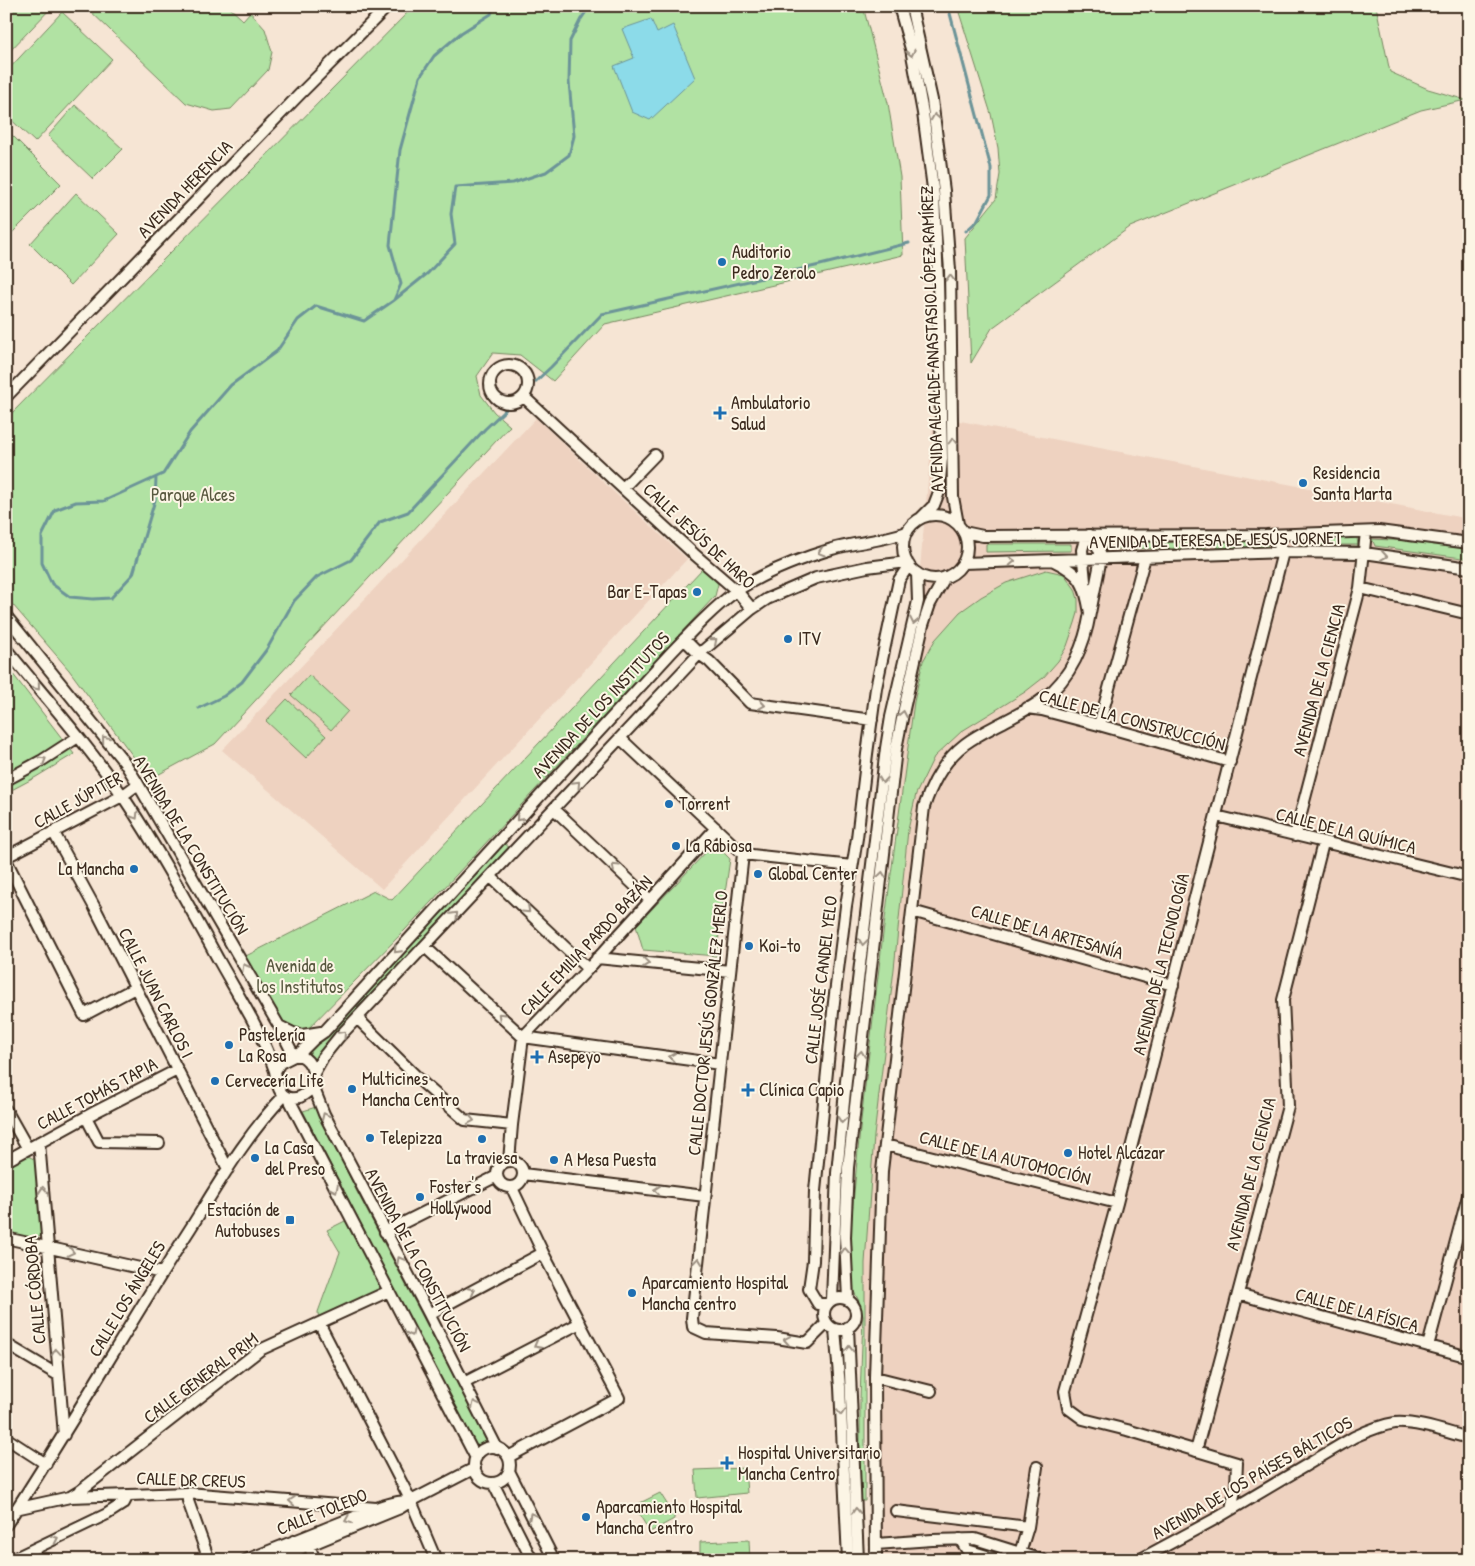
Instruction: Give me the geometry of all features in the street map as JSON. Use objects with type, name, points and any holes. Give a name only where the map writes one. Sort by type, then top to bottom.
[{"type":"street","name":"AVENIDA HERENCIA","points":[[6,397],[299,94],[388,6]]},
{"type":"street","name":"AVENIDA ALCALDE ANASTASIO LÓPEZ RAMÍREZ","points":[[899,6],[911,49],[923,113],[934,196],[938,281],[942,458],[940,492],[934,505],[921,518]]},
{"type":"street","name":"AVENIDA ALCALDE ANASTASIO LÓPEZ RAMÍREZ","points":[[911,6],[932,100],[944,191],[950,270],[954,496],[961,528]]},
{"type":"street","name":"CALLE JESÚS DE HARO","points":[[524,397],[737,591],[752,608]]},
{"type":"street","name":"CALLE JESÚS DE HARO","points":[[623,488],[655,455]]},
{"type":"street","points":[[848,1560],[838,1364],[831,1326],[824,1314],[830,1302],[837,1173],[846,1081],[886,748],[891,717],[918,601],[911,567],[903,548],[906,532],[921,518],[941,515],[951,518],[961,528],[967,542],[967,553],[963,563],[956,572],[936,579],[926,577],[911,567]]},
{"type":"street","name":"AVENIDA DE TERESA DE JESÚS JORNET","points":[[961,528],[983,536],[1266,535],[1379,531],[1469,542]]},
{"type":"street","name":"AVENIDA DE LOS INSTITUTOS","points":[[295,1056],[324,1032],[684,639],[737,591],[758,578],[812,555],[861,542],[890,538],[906,532]]},
{"type":"street","name":"AVENIDA DE LA CIENCIA","points":[[1295,836],[1360,588],[1366,532]]},
{"type":"street","points":[[876,1560],[875,1377],[882,1171],[924,807],[938,775],[965,744],[1044,699],[1058,686],[1076,659],[1087,629],[1101,558],[1099,549],[1089,535],[1082,550],[1090,612]]},
{"type":"street","points":[[1266,535],[1278,543],[1283,552]]},
{"type":"street","name":"AVENIDA DE TERESA DE JESÚS JORNET","points":[[963,563],[1283,552],[1364,553],[1469,568]]},
{"type":"street","name":"AVENIDA DE LA TECNOLOGÍA","points":[[1196,1451],[1083,1419],[1068,1408],[1065,1391],[1117,1203],[1283,552]]},
{"type":"street","points":[[1099,725],[1145,557]]},
{"type":"street","points":[[1050,560],[1067,568],[1080,578],[1086,591]]},
{"type":"street","name":"AVENIDA DE LOS INSTITUTOS","points":[[314,1073],[339,1038],[699,654],[752,608],[767,599],[816,578],[867,566],[911,567]]},
{"type":"street","name":"CALLE JOSÉ CANDEL YELO","points":[[830,1302],[818,1304],[809,1288],[813,1261],[815,1191],[834,1002],[876,688],[899,580],[911,567]]},
{"type":"street","points":[[848,1299],[845,1237],[848,1168],[896,749],[923,625],[930,604],[945,577]]},
{"type":"street","points":[[1360,588],[1469,614]]},
{"type":"street","name":"AVENIDA DE LA CONSTITUCIÓN","points":[[6,616],[125,764],[295,1056]]},
{"type":"street","name":"AVENIDA DE LOS INSTITUTOS","points":[[684,639],[699,654]]},
{"type":"street","name":"AVENIDA DE LA CONSTITUCIÓN","points":[[6,649],[78,737],[122,796],[168,869],[198,922],[264,1043],[275,1071]]},
{"type":"street","points":[[699,654],[709,661],[750,703],[872,720]]},
{"type":"street","name":"CALLE DE LA CONSTRUCCIÓN","points":[[1027,708],[1042,710],[1099,725],[1230,762]]},
{"type":"street","points":[[6,780],[78,737]]},
{"type":"street","points":[[620,738],[744,854],[852,866]]},
{"type":"street","name":"CALLE JÚPITER","points":[[6,858],[122,796],[138,784]]},
{"type":"street","points":[[554,809],[650,900]]},
{"type":"street","name":"CALLE DE LA QUÍMICA","points":[[1216,816],[1469,877]]},
{"type":"street","name":"CALLE EMILIA PARDO BAZÁN","points":[[509,1161],[523,1037],[588,969],[716,828]]},
{"type":"street","name":"CALLE JUAN CARLOS I","points":[[54,833],[96,908],[228,1169]]},
{"type":"street","points":[[500,838],[514,852]]},
{"type":"street","name":"AVENIDA DE LA CIENCIA","points":[[1196,1451],[1288,1106],[1283,1000],[1324,843]]},
{"type":"street","name":"CALLE DOCTOR JESÚS GONZÁLEZ MERLO","points":[[744,854],[705,1196],[692,1318],[693,1327],[706,1333],[777,1338],[807,1343],[831,1326]]},
{"type":"street","points":[[6,858],[84,1015],[135,988]]},
{"type":"street","points":[[491,877],[588,969]]},
{"type":"street","name":"CALLE DE LA ARTESANÍA","points":[[912,911],[1173,985]]},
{"type":"street","points":[[425,947],[523,1037],[720,1064]]},
{"type":"street","points":[[597,958],[730,971]]},
{"type":"street","points":[[358,1018],[424,1084],[465,1120],[512,1125]]},
{"type":"street","points":[[279,1026],[302,1035],[324,1032]]},
{"type":"street","points":[[286,1097],[302,1096],[312,1086],[314,1073],[302,1056],[295,1056],[280,1063],[275,1071],[277,1084],[286,1097],[389,1291],[475,1463],[477,1476],[481,1480],[492,1483],[502,1480],[509,1471],[510,1462],[505,1453],[496,1448],[486,1448],[475,1463]]},
{"type":"street","name":"CALLE TOMÁS TAPIA","points":[[6,1161],[177,1070]]},
{"type":"street","name":"AVENIDA DE LA CONSTITUCIÓN","points":[[312,1086],[324,1114],[496,1448]]},
{"type":"street","name":"CALLE LOS ÁNGELES","points":[[6,1525],[11,1510],[46,1464],[162,1273],[248,1138],[270,1110],[286,1097]]},
{"type":"street","points":[[6,1110],[28,1149]]},
{"type":"street","points":[[86,1117],[99,1142],[159,1143]]},
{"type":"street","name":"CALLE CÓRDOBA","points":[[39,1142],[64,1435]]},
{"type":"street","name":"CALLE DE LA AUTOMOCIÓN","points":[[885,1145],[1117,1203]]},
{"type":"street","points":[[509,1161],[519,1164],[524,1174],[522,1181],[512,1188],[502,1185],[497,1176],[500,1166],[509,1161]]},
{"type":"street","points":[[524,1174],[705,1196]]},
{"type":"street","points":[[385,1232],[497,1176]]},
{"type":"street","points":[[508,1458],[619,1398],[512,1188]]},
{"type":"street","points":[[1428,1346],[1469,1192]]},
{"type":"street","points":[[6,1238],[162,1273]]},
{"type":"street","points":[[428,1314],[544,1253]]},
{"type":"street","name":"CALLE GENERAL PRIM","points":[[70,1496],[94,1480],[260,1350],[389,1291]]},
{"type":"street","name":"CALLE DE LA FÍSICA","points":[[1238,1294],[1469,1357]]},
{"type":"street","points":[[830,1302],[840,1298],[848,1299],[856,1310],[853,1323],[848,1327],[844,1329],[831,1326]]},
{"type":"street","points":[[464,1384],[580,1322]]},
{"type":"street","points":[[318,1323],[411,1501],[436,1560]]},
{"type":"street","points":[[848,1327],[858,1560]]},
{"type":"street","points":[[6,1344],[58,1375]]},
{"type":"street","points":[[875,1377],[931,1391]]},
{"type":"street","name":"AVENIDA DE LOS PAÍSES BÁLTICOS","points":[[1139,1560],[1354,1437],[1381,1426],[1410,1423],[1469,1438]]},
{"type":"street","points":[[6,1438],[46,1464]]},
{"type":"street","points":[[1196,1451],[1237,1464],[1236,1486],[1231,1508]]},
{"type":"street","name":"CALLE TOLEDO","points":[[273,1560],[400,1508],[475,1463]]},
{"type":"street","points":[[1020,1553],[1028,1527],[1037,1467]]},
{"type":"street","points":[[509,1471],[554,1560]]},
{"type":"street","points":[[492,1483],[532,1560]]},
{"type":"street","points":[[188,1493],[188,1501],[209,1560]]},
{"type":"street","name":"CALLE DR CREUS","points":[[11,1510],[70,1496],[188,1493],[376,1508]]},
{"type":"street","points":[[11,1560],[106,1514],[124,1503],[128,1495]]},
{"type":"street","name":"CALLE TOLEDO","points":[[246,1560],[376,1508],[396,1501],[411,1501]]},
{"type":"street","points":[[896,1511],[1028,1527]]},
{"type":"street","points":[[960,1539],[967,1550],[1000,1560]]},
{"type":"street","points":[[876,1544],[975,1539],[1043,1560]]},
{"type":"street","points":[[309,1546],[315,1560]]},
{"type":"shaded area","points":[[934,416],[1469,519],[1469,1560],[871,1560],[868,1377],[861,1209]]},
{"type":"shaded area","points":[[536,418],[687,559],[382,889],[222,750]]},
{"type":"green space","points":[[6,6],[53,6],[6,55]]},
{"type":"green space","points":[[85,6],[228,6],[243,20],[250,12],[265,29],[272,52],[268,70],[231,109],[214,111],[186,103]]},
{"type":"green space","name":"Parque Alces","points":[[414,6],[863,6],[888,103],[900,177],[903,255],[605,324],[553,381],[520,355],[493,353],[477,376],[481,395],[494,412],[510,426],[215,744],[150,779],[69,670],[6,597],[6,419]]},
{"type":"green space","points":[[957,6],[1376,6],[1390,72],[1428,89],[1466,100],[1421,110],[1130,227],[992,328],[971,363],[965,238],[996,199],[1000,174],[998,148],[991,114]]},
{"type":"green space","points":[[62,12],[112,59],[35,142],[6,115],[6,72]]},
{"type":"green space","points":[[75,105],[123,149],[93,179],[48,136]]},
{"type":"green space","points":[[6,129],[61,184],[7,238],[6,238]]},
{"type":"green space","points":[[76,193],[119,234],[71,285],[30,244]]},
{"type":"green space","points":[[1301,538],[1357,538],[1358,545],[1300,545]]},
{"type":"green space","points":[[1372,539],[1411,541],[1469,549],[1469,559],[1375,546]]},
{"type":"green space","points":[[1263,540],[1269,547],[1217,548],[1217,542]]},
{"type":"green space","points":[[1203,542],[1206,548],[1115,549],[1114,543]]},
{"type":"green space","points":[[986,544],[1071,544],[1071,551],[986,552]]},
{"type":"green space","name":"Avenida de los Institutos","points":[[703,568],[718,584],[715,596],[678,636],[405,930],[302,1035],[279,1026],[240,959],[374,891],[392,900]]},
{"type":"green space","points":[[1046,570],[1064,574],[1075,589],[1078,599],[1078,613],[1067,646],[1058,661],[1043,678],[1025,692],[962,731],[934,757],[916,794],[908,830],[874,1136],[865,1263],[865,1501],[860,1501],[860,1398],[863,1316],[859,1301],[851,1286],[851,1225],[860,1129],[883,934],[914,702],[923,661],[935,640],[960,612],[1006,583]]},
{"type":"green space","points":[[6,665],[74,754],[6,793]]},
{"type":"green space","points":[[309,675],[348,711],[331,730],[291,695]]},
{"type":"green space","points":[[287,699],[326,736],[306,758],[266,721]]},
{"type":"green space","points":[[500,838],[513,852],[358,1019],[314,1073],[302,1056]]},
{"type":"green space","points":[[718,847],[730,859],[716,956],[643,950],[636,926],[708,850]]},
{"type":"green space","points":[[316,1107],[356,1190],[489,1443],[483,1444],[477,1450],[303,1111]]},
{"type":"green space","points":[[26,1155],[36,1160],[42,1235],[35,1239],[6,1233],[6,1167]]},
{"type":"green space","points":[[351,1218],[389,1291],[319,1323],[318,1312],[340,1252],[327,1230]]},
{"type":"green space","points":[[745,1468],[747,1493],[697,1498],[695,1470]]},
{"type":"green space","points":[[660,1493],[674,1515],[674,1519],[650,1532],[634,1506]]},
{"type":"green space","points":[[749,1540],[750,1560],[700,1560],[700,1542]]},
{"type":"water","points":[[651,19],[657,33],[673,25],[695,78],[650,120],[632,112],[614,66],[634,58],[622,29]]},
{"type":"waterway","points":[[394,300],[401,284],[390,245],[400,150],[420,77],[434,56],[461,33],[491,14],[494,6]]},
{"type":"waterway","points":[[156,478],[155,500],[133,574],[111,598],[70,597],[52,584],[42,563],[42,536],[55,510],[76,502],[104,501],[163,474],[190,432],[231,385],[277,351],[298,320],[316,306],[364,321],[428,273],[455,244],[451,214],[455,187],[513,183],[546,172],[569,155],[574,136],[569,82],[570,41],[590,6]]},
{"type":"waterway","points":[[948,6],[991,168],[991,195],[977,221],[966,231]]},
{"type":"waterway","points":[[199,708],[224,696],[242,682],[267,649],[294,601],[317,577],[351,560],[380,522],[408,512],[485,429],[551,367],[602,314],[909,243]]},
{"type":"place","name":"Auditorio Pedro Zerolo","points":[[722,262]]},
{"type":"place","name":"Ambulatorio Salud","points":[[720,413]]},
{"type":"place","name":"Residencia Santa Marta","points":[[1303,483]]},
{"type":"place","name":"Bar E-Tapas","points":[[697,592]]},
{"type":"place","name":"ITV","points":[[788,639]]},
{"type":"place","name":"Torrent","points":[[669,804]]},
{"type":"place","name":"La Rabiosa","points":[[676,846]]},
{"type":"place","name":"La Mancha","points":[[134,869]]},
{"type":"place","name":"Global Center","points":[[758,874]]},
{"type":"place","name":"Koi-to","points":[[749,946]]},
{"type":"place","name":"Pastelería La Rosa","points":[[229,1045]]},
{"type":"place","name":"Asepeyo","points":[[537,1057]]},
{"type":"place","name":"Cervecería Life","points":[[215,1081]]},
{"type":"place","name":"Multicines Mancha Centro","points":[[352,1089]]},
{"type":"place","name":"Clínica Capio","points":[[748,1090]]},
{"type":"place","name":"Telepizza","points":[[370,1138]]},
{"type":"place","name":"La traviesa","points":[[482,1139]]},
{"type":"place","name":"Hotel Alcázar","points":[[1068,1153]]},
{"type":"place","name":"La Casa del Preso","points":[[255,1158]]},
{"type":"place","name":"A Mesa Puesta","points":[[554,1160]]},
{"type":"place","name":"Foster's Hollywood","points":[[420,1197]]},
{"type":"place","name":"Estación de Autobuses","points":[[290,1220]]},
{"type":"place","name":"Aparcamiento Hospital Mancha centro","points":[[632,1293]]},
{"type":"place","name":"Hospital Universitario Mancha Centro","points":[[727,1463]]},
{"type":"place","name":"Aparcamiento Hospital Mancha Centro","points":[[586,1517]]}]
